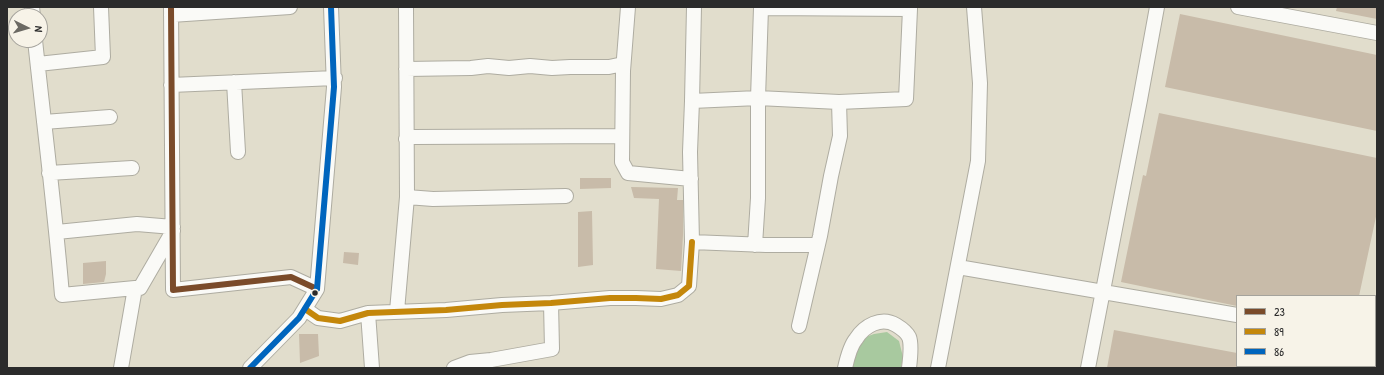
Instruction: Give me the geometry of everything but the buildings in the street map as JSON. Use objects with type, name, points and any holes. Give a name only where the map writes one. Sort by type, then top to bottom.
[{"type":"street","points":[[38,64],[104,57],[101,7]]},
{"type":"street","points":[[290,7],[171,11],[173,290],[291,278],[317,289]]},
{"type":"street","points":[[250,368],[299,318],[317,289],[335,78],[331,7]]},
{"type":"street","points":[[397,311],[408,197],[406,138],[406,7]]},
{"type":"street","points":[[628,7],[623,64],[621,136],[622,162],[628,173],[691,180]]},
{"type":"street","points":[[304,309],[318,318],[340,321],[368,313],[446,310],[610,298],[660,299],[678,295],[688,286],[692,242],[690,152],[694,7]]},
{"type":"street","points":[[692,101],[758,98],[839,102],[906,99],[910,8],[755,7]]},
{"type":"street","points":[[938,368],[978,161],[980,83],[974,7]]},
{"type":"street","points":[[1088,368],[1157,7]]},
{"type":"street","points":[[1238,7],[1377,33]]},
{"type":"street","points":[[755,245],[758,198],[758,98],[761,8]]},
{"type":"street","points":[[36,48],[49,173],[57,232],[62,295],[140,288],[173,229]]},
{"type":"street","points":[[406,69],[471,68],[488,66],[509,68],[530,66],[552,68],[570,66],[609,67],[623,64]]},
{"type":"street","points":[[171,85],[335,78]]},
{"type":"street","points":[[234,82],[238,152]]},
{"type":"street","points":[[799,326],[818,245],[840,136],[839,102]]},
{"type":"street","points":[[44,122],[110,117]]},
{"type":"street","points":[[406,138],[621,136]]},
{"type":"street","points":[[49,173],[132,168]]},
{"type":"street","points":[[408,197],[433,199],[566,196]]},
{"type":"street","points":[[57,232],[137,224],[173,229]]},
{"type":"street","points":[[692,242],[755,245],[818,245]]},
{"type":"street","points":[[958,267],[1236,315]]},
{"type":"street","points":[[121,368],[135,288]]},
{"type":"street","points":[[454,368],[470,362],[491,360],[552,348],[551,303]]},
{"type":"street","points":[[368,313],[372,368]]},
{"type":"street","points":[[845,368],[855,339],[867,327],[876,322],[890,321],[903,328],[910,338],[909,368]]},
{"type":"green space","points":[[887,332],[899,341],[903,357],[901,368],[852,368],[854,359],[863,338],[874,334]]},
{"type":"transit line","name":"23","points":[[171,7],[173,290],[291,277],[317,289]]},
{"type":"transit line","name":"86","points":[[250,368],[299,318],[317,289],[334,87],[331,7]]},
{"type":"transit line","name":"89","points":[[305,309],[318,318],[340,321],[368,313],[446,310],[610,298],[661,299],[678,295],[689,286],[692,242]]}]
